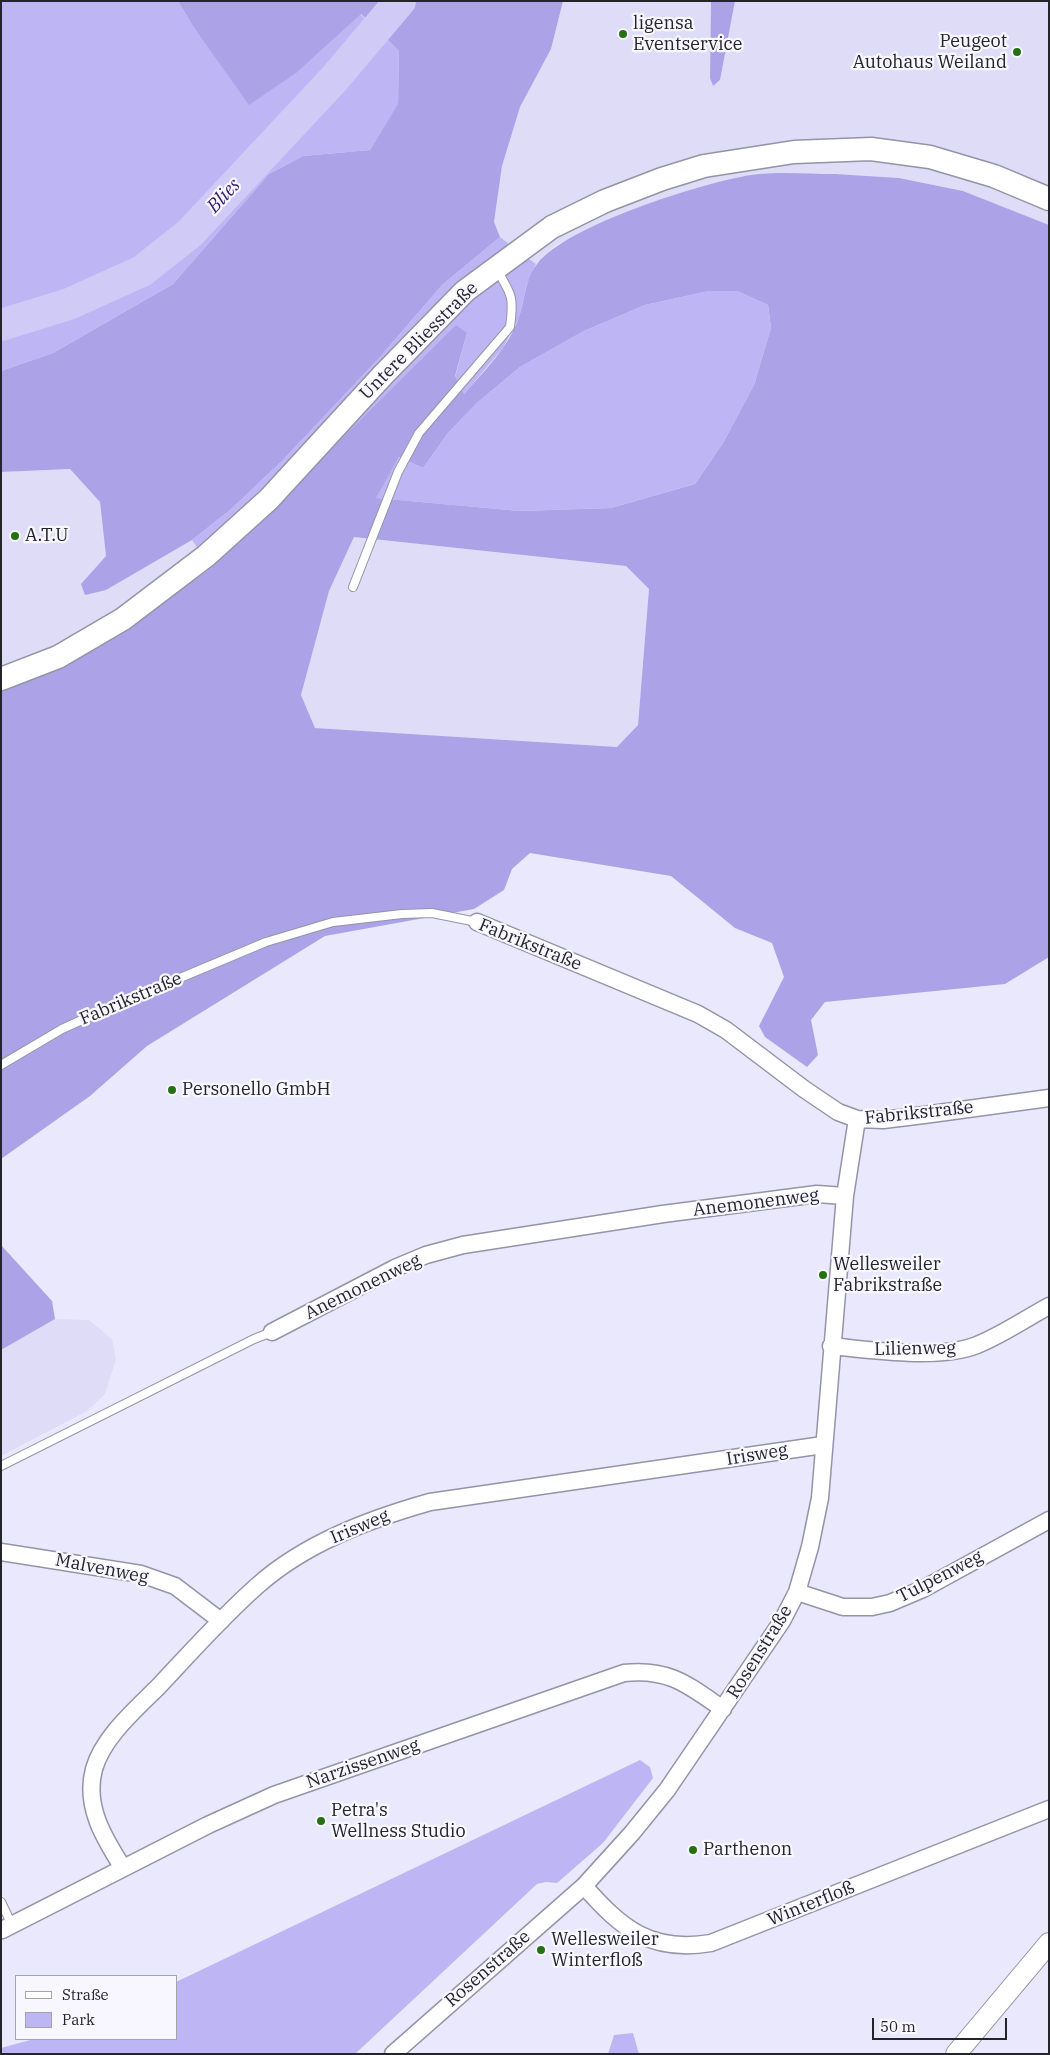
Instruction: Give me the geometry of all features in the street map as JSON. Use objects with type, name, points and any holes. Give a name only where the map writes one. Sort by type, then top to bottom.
[{"type":"main road","name":"Untere Bliesstraße","points":[[1,679],[58,657],[123,619],[206,556],[269,499],[383,375],[464,291],[552,227],[604,201],[662,179],[704,166],[794,152],[871,149],[930,157],[994,176],[1049,199]]},
{"type":"street","name":"Fabrikstraße","points":[[477,922],[698,1014],[726,1030],[804,1090],[838,1112],[857,1119],[883,1120],[1049,1098]]},
{"type":"street","name":"Rosenstraße","points":[[393,2054],[584,1886],[632,1833],[667,1790],[761,1656],[797,1592],[810,1548],[820,1498],[831,1346],[845,1196],[857,1119]]},
{"type":"street","name":"Anemonenweg","points":[[272,1332],[395,1268],[426,1255],[463,1245],[663,1214],[817,1194],[845,1196]]},
{"type":"street","name":"Lilienweg","points":[[831,1346],[930,1352],[955,1350],[977,1345],[1049,1306]]},
{"type":"street","name":"Irisweg","points":[[123,1868],[103,1836],[94,1812],[91,1791],[94,1769],[103,1749],[120,1728],[258,1584],[298,1556],[335,1536],[382,1516],[430,1502],[486,1492],[823,1445]]},
{"type":"street","name":"Tulpenweg","points":[[797,1592],[843,1607],[872,1607],[890,1603],[923,1589],[1049,1520]]},
{"type":"street","name":"Malvenweg","points":[[1,1552],[141,1574],[174,1586],[195,1599],[221,1621]]},
{"type":"street","name":"Narzissenweg","points":[[7,1927],[274,1795],[624,1673],[646,1670],[665,1673],[695,1690],[723,1710]]},
{"type":"street","name":"Winterfloß","points":[[584,1886],[604,1909],[630,1930],[662,1944],[689,1947],[711,1943],[1049,1809]]},
{"type":"street","points":[[956,2054],[1049,1943]]},
{"type":"lane","points":[[353,587],[398,472],[419,433],[510,327],[513,306],[511,293],[496,268]]},
{"type":"lane","name":"Fabrikstraße","points":[[1,1065],[62,1029],[266,942],[333,922],[402,914],[432,913],[477,922]]},
{"type":"lane","name":"Anemonenweg","points":[[1,1466],[254,1339],[272,1332]]},
{"type":"lane","name":"Narzissenweg","points":[[1,1902],[7,1927]]},
{"type":"shaded area","points":[[178,1],[563,1],[551,49],[520,107],[502,166],[494,222],[500,237],[442,285],[380,357],[283,460],[230,510],[192,540],[106,590],[85,595],[81,584],[106,556],[100,502],[70,469],[1,472],[1,371],[53,353],[173,284],[269,174],[303,156],[370,150],[398,104],[399,51],[361,14],[296,73],[249,105],[194,28]]},
{"type":"shaded area","points":[[563,1],[711,1],[710,78],[713,86],[720,80],[735,1],[1049,1],[1049,225],[963,191],[899,178],[835,174],[753,175],[683,192],[620,215],[556,245],[536,264],[500,237],[494,222],[502,166],[520,107],[551,49]]},
{"type":"shaded area","points":[[711,1],[735,1],[720,80],[713,86],[710,78]]},
{"type":"shaded area","points":[[761,174],[835,174],[899,178],[963,191],[1049,225],[1049,957],[1005,984],[825,1002],[811,1020],[818,1055],[807,1067],[765,1037],[759,1026],[784,977],[772,943],[735,928],[671,876],[530,853],[512,869],[504,890],[474,909],[325,936],[147,1046],[90,1096],[1,1159],[1,689],[127,629],[211,568],[456,325],[467,333],[455,376],[464,394],[495,358],[509,338],[519,317],[530,276],[537,264],[553,249],[605,221],[670,196],[701,187]],"holes":[[[709,291],[737,291],[768,305],[771,328],[754,385],[723,443],[695,484],[611,508],[520,511],[376,498],[399,457],[423,468],[448,433],[478,402],[520,367],[584,331],[645,305]],[[354,537],[626,566],[649,589],[638,725],[617,747],[315,728],[301,695],[329,591]]]},
{"type":"shaded area","points":[[70,469],[100,502],[106,556],[81,584],[106,590],[192,540],[211,568],[127,629],[1,689],[1,472]]},
{"type":"shaded area","points":[[354,537],[626,566],[649,589],[638,725],[617,747],[315,728],[301,695],[329,591]]},
{"type":"shaded area","points":[[1,1245],[52,1301],[55,1319],[1,1350]]},
{"type":"shaded area","points":[[55,1319],[89,1320],[112,1339],[116,1359],[105,1394],[87,1411],[1,1456],[1,1350]]},
{"type":"green space","points":[[1,1],[178,1],[194,28],[249,104],[296,72],[360,14],[399,51],[398,105],[370,150],[303,156],[269,174],[173,284],[53,353],[1,371]]},
{"type":"green space","points":[[500,237],[536,264],[527,284],[519,318],[503,348],[464,394],[455,377],[467,333],[275,506],[211,568],[192,540],[230,510],[283,460],[380,357],[442,285]]},
{"type":"green space","points":[[709,291],[737,291],[768,305],[771,328],[754,385],[723,443],[695,484],[611,508],[520,511],[375,498],[399,457],[423,468],[448,433],[478,402],[520,367],[584,331],[645,305]]},
{"type":"green space","points":[[640,1760],[650,1767],[653,1778],[603,1843],[557,1883],[546,1882],[537,1884],[355,2054],[1,2054],[1,2048],[30,2040],[178,2040],[178,1981]]},
{"type":"green space","points":[[633,2033],[639,2054],[608,2054],[614,2035]]},
{"type":"waterway","name":"Blies","points":[[1,325],[69,304],[142,271],[190,233],[335,78],[400,1]]},
{"type":"place","name":"ligensa Eventservice","points":[[623,34]]},
{"type":"place","name":"Peugeot Autohaus Weiland","points":[[1017,52]]},
{"type":"place","name":"A.T.U","points":[[15,536]]},
{"type":"place","name":"Personello GmbH","points":[[172,1090]]},
{"type":"place","name":"Wellesweiler Fabrikstraße","points":[[823,1275]]},
{"type":"place","name":"Petra's Wellness Studio","points":[[321,1821]]},
{"type":"place","name":"Parthenon","points":[[693,1850]]},
{"type":"place","name":"Wellesweiler Winterfloß","points":[[541,1950]]}]
